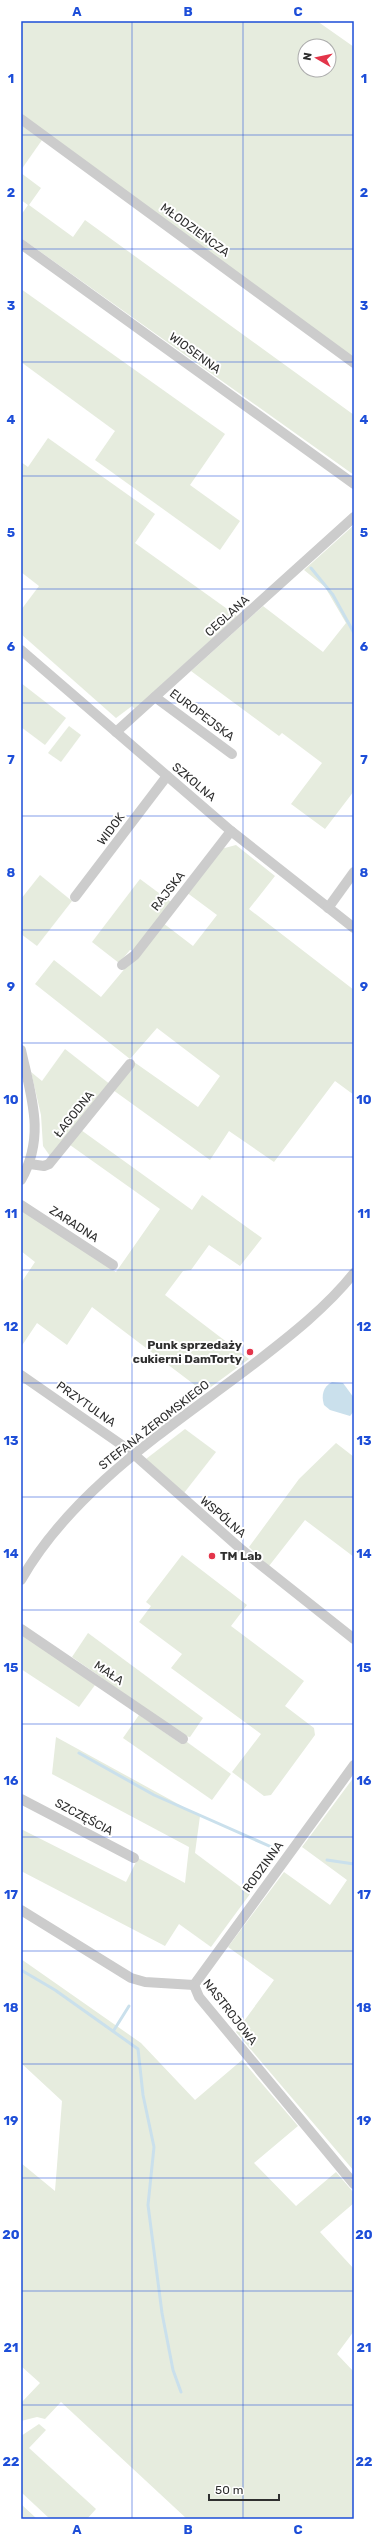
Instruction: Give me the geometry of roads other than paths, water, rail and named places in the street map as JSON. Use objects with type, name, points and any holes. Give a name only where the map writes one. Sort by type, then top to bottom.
[{"type":"street","name":"MŁODZIEŃCZA","points":[[21,119],[354,363]]},
{"type":"street","name":"WIOSENNA","points":[[21,244],[354,484]]},
{"type":"street","name":"CEGLANA","points":[[116,732],[354,516]]},
{"type":"street","name":"SZKOLNA","points":[[21,650],[231,831],[354,928]]},
{"type":"street","name":"EUROPEJSKA","points":[[156,697],[232,754]]},
{"type":"street","name":"WIDOK","points":[[75,897],[167,776]]},
{"type":"street","name":"RAJSKA","points":[[122,965],[135,955],[231,831]]},
{"type":"street","points":[[328,908],[354,872]]},
{"type":"street","points":[[21,1050],[36,1126],[30,1164],[21,1180]]},
{"type":"street","name":"ŁAGODNA","points":[[30,1164],[44,1166],[49,1164],[130,1064]]},
{"type":"street","name":"ZARADNA","points":[[21,1205],[113,1265]]},
{"type":"street","name":"STEFANA ŻEROMSKIEGO","points":[[21,1580],[43,1545],[60,1525],[134,1455],[288,1338],[354,1273]]},
{"type":"street","name":"PRZYTULNA","points":[[21,1375],[134,1455]]},
{"type":"street","name":"WSPÓLNA","points":[[134,1455],[242,1550],[354,1639]]},
{"type":"street","name":"MAŁA","points":[[21,1629],[183,1739]]},
{"type":"street","name":"RODZINNA","points":[[194,1985],[354,1765]]},
{"type":"street","name":"SZCZĘŚCIA","points":[[21,1799],[134,1858]]},
{"type":"street","name":"NASTROJOWA","points":[[21,1910],[131,1978],[145,1982],[194,1985],[199,1997],[354,2184]]},
{"type":"water","points":[[332,1382],[343,1383],[354,1398],[354,1411],[350,1416],[330,1410],[324,1405],[323,1398],[325,1389]]},
{"type":"waterway","points":[[311,568],[333,595],[354,633]]},
{"type":"waterway","points":[[79,1753],[154,1795],[276,1849]]},
{"type":"waterway","points":[[327,1860],[354,1864]]},
{"type":"waterway","points":[[21,1970],[55,1990],[138,2049],[143,2095],[154,2147],[148,2205],[162,2313],[173,2370],[181,2392]]},
{"type":"waterway","points":[[114,2030],[129,2006]]},
{"type":"place","name":"Punk sprzedaży cukierni DamTorty","points":[[250,1352]]},
{"type":"place","name":"TM Lab","points":[[212,1556]]}]
